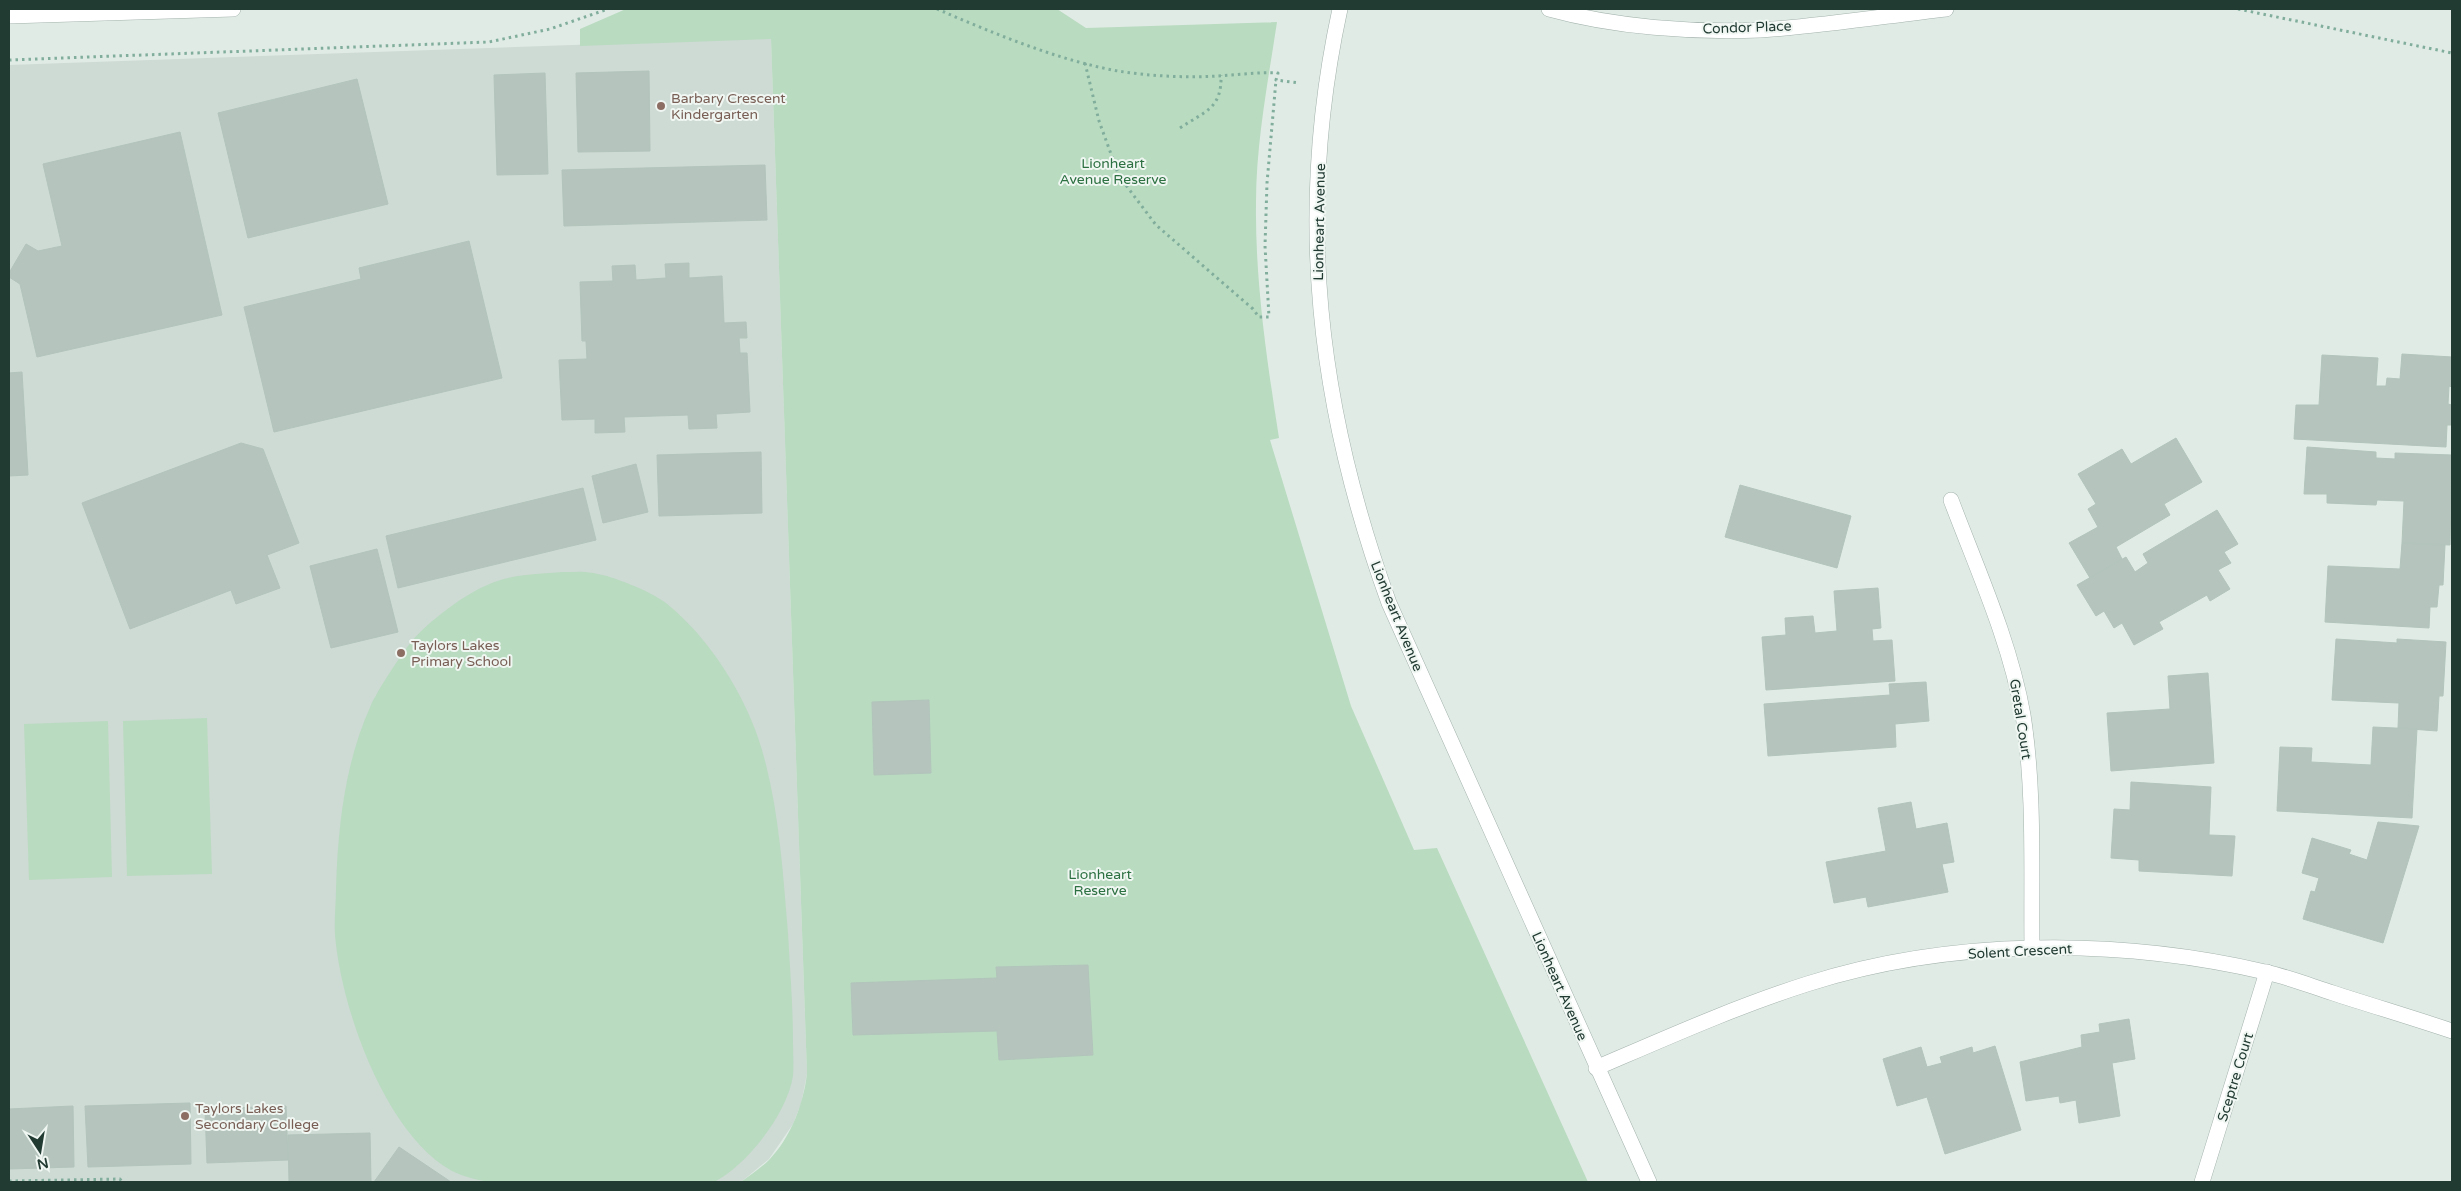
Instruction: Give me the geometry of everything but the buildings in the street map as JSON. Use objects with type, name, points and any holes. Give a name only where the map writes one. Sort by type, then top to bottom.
[{"type":"street","points":[[9,16],[233,9]]},
{"type":"street","name":"Lionheart Avenue","points":[[1340,9],[1326,87],[1317,194],[1317,272],[1328,370],[1342,447],[1357,509],[1389,603],[1596,1068],[1649,1182]]},
{"type":"street","name":"Condor Place","points":[[1549,9],[1629,25],[1690,29],[1760,30],[1946,9]]},
{"type":"street","name":"Gretal Court","points":[[1951,500],[2014,675],[2023,715],[2029,767],[2032,949]]},
{"type":"street","name":"Solent Crescent","points":[[1596,1068],[1752,1003],[1808,983],[1861,969],[1912,960],[1972,952],[2032,949],[2086,948],[2146,951],[2268,972],[2451,1026]]},
{"type":"street","name":"Sceptre Court","points":[[2202,1182],[2268,972]]},
{"type":"path","points":[[9,60],[489,42],[550,29],[608,9]]},
{"type":"path","points":[[937,9],[978,27],[1085,63],[1118,71],[1221,75],[1255,72],[1278,74],[1267,183],[1266,246],[1269,317],[1259,317],[1253,309],[1156,225],[1119,176],[1099,121],[1085,63]]},
{"type":"path","points":[[2238,9],[2452,53]]},
{"type":"path","points":[[1180,128],[1217,102],[1221,95],[1221,75]]},
{"type":"path","points":[[1276,80],[1326,87]]},
{"type":"path","points":[[9,1182],[120,1179],[122,1182]]},
{"type":"shaded area","name":"Taylors Lakes Primary School","points":[[771,38],[807,1074],[801,1104],[793,1124],[769,1159],[741,1182],[9,1182],[9,65]]},
{"type":"green space","name":"Lionheart Reserve","points":[[626,9],[1057,9],[1086,28],[1277,22],[1260,135],[1256,203],[1257,262],[1266,350],[1279,438],[1270,440],[1351,706],[1414,850],[1437,848],[1588,1182],[741,1182],[769,1160],[784,1141],[799,1109],[807,1074],[771,39],[580,46],[580,29]]},
{"type":"green space","points":[[589,572],[621,581],[659,598],[682,617],[711,650],[736,689],[747,709],[768,772],[779,840],[788,933],[792,1001],[793,1076],[783,1106],[764,1137],[739,1164],[714,1182],[490,1182],[452,1171],[428,1153],[406,1129],[387,1099],[357,1032],[346,997],[335,935],[341,817],[344,794],[355,749],[374,699],[412,641],[427,626],[456,603],[476,590],[504,579],[523,575]]},
{"type":"green space","points":[[207,718],[212,874],[127,876],[123,721]]},
{"type":"green space","points":[[108,721],[112,877],[29,880],[24,724]]},
{"type":"place","name":"Barbary Crescent Kindergarten","points":[[661,106]]},
{"type":"place","name":"Taylors Lakes Primary School","points":[[401,653]]},
{"type":"place","name":"Taylors Lakes Secondary College","points":[[185,1116]]},
{"type":"park label","name":"Lionheart Avenue Reserve","points":[[1113,172]]}]
